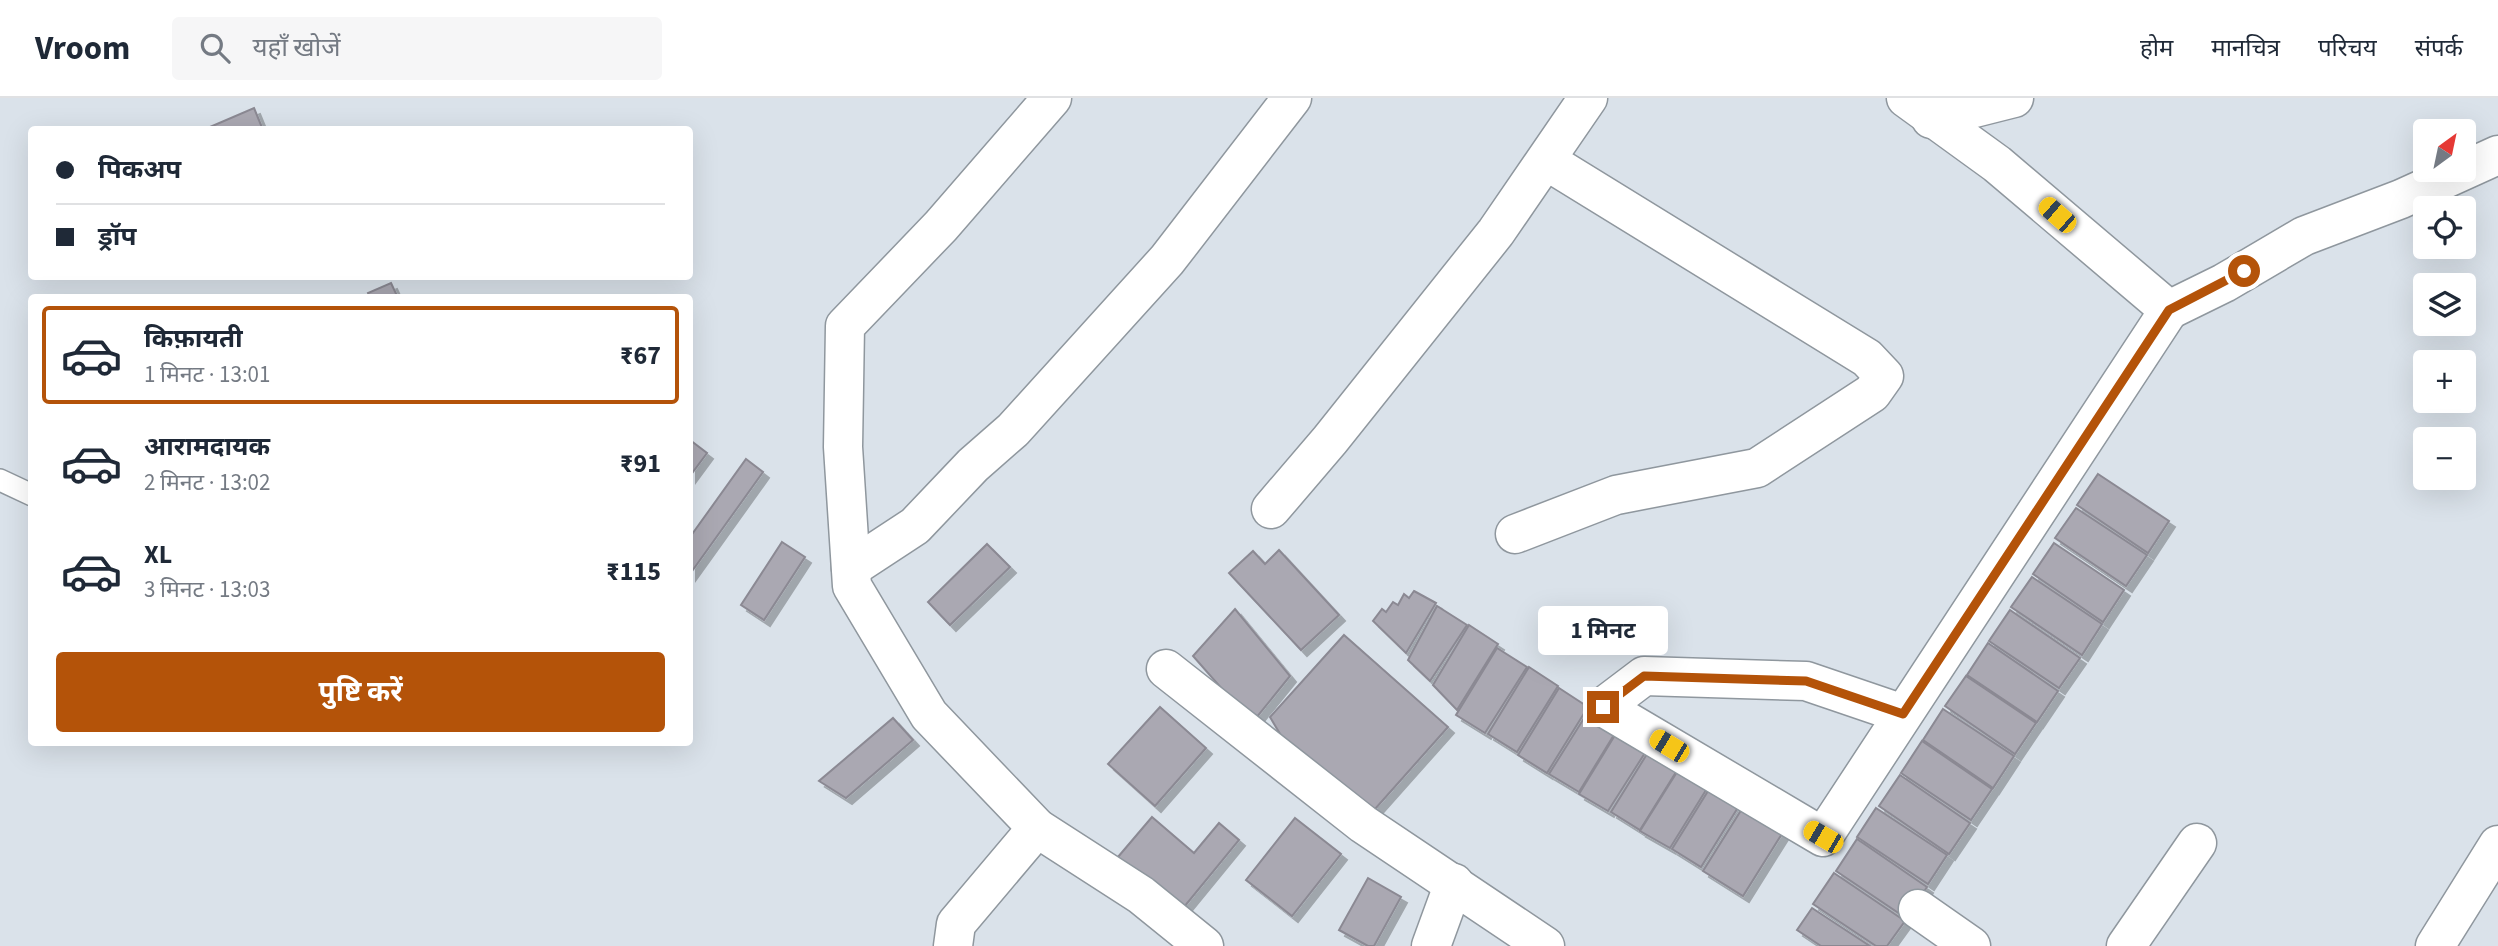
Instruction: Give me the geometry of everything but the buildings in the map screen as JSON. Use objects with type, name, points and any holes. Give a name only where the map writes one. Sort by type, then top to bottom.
[{"type":"street","points":[[1052,98],[940,226],[845,326],[843,447],[852,586],[929,715],[1037,828],[1141,895],[1204,946]]},
{"type":"street","points":[[851,568],[915,526],[973,465],[1013,430],[1167,260],[1292,98]]},
{"type":"street","points":[[1271,509],[1331,440],[1496,232],[1588,98]]},
{"type":"street","points":[[1919,108],[2014,98]]},
{"type":"street","points":[[1919,108],[1997,164],[2169,310]]},
{"type":"street","points":[[1903,714],[1806,681],[1644,676],[1603,707],[1823,837],[2169,310],[2224,283],[2304,236],[2401,199],[2498,155]]},
{"type":"street","points":[[1515,534],[1616,495],[1757,468],[1872,393],[1884,376],[1867,358],[1547,161]]},
{"type":"street","points":[[1166,669],[1363,824],[1545,946]]},
{"type":"street","points":[[953,946],[957,924],[1037,828]]},
{"type":"street","points":[[2126,946],[2197,843]]},
{"type":"street","points":[[2435,946],[2498,845]]},
{"type":"street","points":[[1431,946],[1454,883]]},
{"type":"street","points":[[1918,909],[1971,946]]},
{"type":"lane","points":[[0,480],[28,493]]},
{"type":"route","points":[[1603,707],[1644,676],[1806,681],[1903,714],[2169,310],[2244,271]]}]
